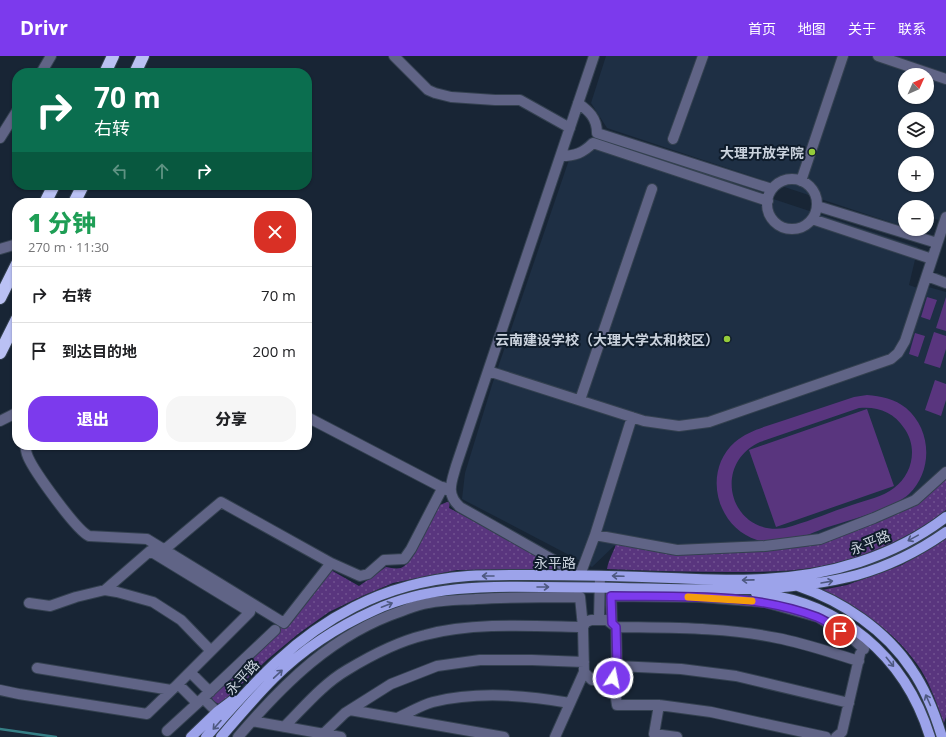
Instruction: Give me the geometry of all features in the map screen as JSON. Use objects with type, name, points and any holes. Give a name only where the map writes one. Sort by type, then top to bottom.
[{"type":"highway","points":[[107,68],[113,56]]},
{"type":"highway","points":[[137,68],[143,56]]},
{"type":"highway","points":[[0,298],[12,274]]},
{"type":"highway","points":[[0,353],[12,329]]},
{"type":"main road","name":"永平路","points":[[206,737],[246,692],[284,654],[313,631],[356,606],[400,588],[425,582],[466,576],[600,576],[765,579],[794,577],[832,570],[859,562],[895,548],[931,528],[946,517]]},
{"type":"main road","name":"永平路","points":[[221,737],[273,679],[298,656],[330,634],[376,609],[396,601],[449,590],[486,587],[599,587],[732,590],[796,586],[833,581],[882,566],[921,549],[946,532]]},
{"type":"main road","points":[[765,579],[796,586],[832,601],[864,620],[891,644],[904,658],[920,682],[942,737]]},
{"type":"main road","points":[[732,590],[764,593],[794,599],[827,612],[856,630],[867,645],[885,657],[905,682],[916,702],[930,737]]},
{"type":"main road","points":[[191,737],[217,712],[246,692]]},
{"type":"street","points":[[44,68],[52,56]]},
{"type":"street","points":[[394,56],[428,90],[435,93],[459,97],[520,100],[570,128]]},
{"type":"street","points":[[164,550],[221,502],[331,563],[360,576],[368,574],[384,560],[404,559],[446,489],[456,466],[594,56]]},
{"type":"street","points":[[673,139],[703,56]]},
{"type":"street","points":[[801,181],[843,56]]},
{"type":"street","points":[[878,56],[946,79]]},
{"type":"street","points":[[578,103],[588,110],[595,119],[597,133],[772,189]]},
{"type":"street","points":[[0,138],[12,119]]},
{"type":"street","points":[[561,156],[578,154],[589,148],[593,142],[768,201]]},
{"type":"street","points":[[789,179],[801,181],[808,184],[814,192],[817,201],[816,211],[812,219],[805,225],[796,228],[787,228],[778,224],[772,217],[768,208],[768,198],[772,189],[780,182],[789,179]]},
{"type":"street","points":[[580,400],[652,189]]},
{"type":"street","points":[[817,206],[937,243]]},
{"type":"street","points":[[812,219],[932,259]]},
{"type":"street","points":[[488,371],[644,421],[679,426],[709,422],[890,359],[898,354],[905,341],[937,243],[945,224]]},
{"type":"street","points":[[0,249],[12,245]]},
{"type":"street","points":[[927,276],[946,283]]},
{"type":"street","points":[[0,421],[12,415]]},
{"type":"street","points":[[312,420],[446,489],[460,507],[580,576],[595,535],[632,417]]},
{"type":"street","points":[[26,450],[35,470],[75,524],[84,533],[95,536],[148,539],[284,623],[331,563]]},
{"type":"street","points":[[595,535],[677,550],[765,546],[820,539],[915,500],[946,472]]},
{"type":"street","points":[[0,690],[147,714],[250,612],[150,551],[105,590]]},
{"type":"street","points":[[600,576],[600,620]]},
{"type":"street","points":[[29,603],[50,606],[76,597],[105,590],[117,592],[153,602],[181,620],[212,651]]},
{"type":"street","points":[[238,737],[288,682],[311,662],[342,640],[381,618],[427,603],[525,596],[580,597],[583,627],[584,667],[555,737]]},
{"type":"street","points":[[826,737],[711,712],[659,705],[617,705],[613,678],[617,672],[617,666],[611,596],[701,597],[765,602],[818,617],[852,638],[867,645],[861,651],[842,732],[836,737]]},
{"type":"street","points":[[583,627],[586,622],[591,620],[607,620],[614,625],[742,632],[778,638],[859,660]]},
{"type":"street","points":[[284,727],[317,693],[347,670],[382,651],[424,635],[451,629],[496,626],[583,627]]},
{"type":"street","points":[[167,731],[275,630]]},
{"type":"street","points":[[321,735],[350,710],[391,684],[437,666],[480,660],[532,660],[584,667]]},
{"type":"street","points":[[617,666],[681,669],[736,676],[849,703]]},
{"type":"street","points":[[584,667],[592,680],[613,678]]},
{"type":"street","points":[[37,668],[174,687],[204,698]]},
{"type":"street","points":[[190,672],[204,698],[217,712]]},
{"type":"street","points":[[397,718],[432,702],[467,696],[544,698],[570,703]]},
{"type":"street","points":[[659,705],[654,734],[677,737]]},
{"type":"street","points":[[350,710],[504,737]]},
{"type":"street","points":[[252,721],[321,735],[341,737]]},
{"type":"shaded area","name":"大理开放学院","points":[[606,56],[946,56],[946,222],[935,219],[934,222],[934,200],[898,200],[898,225],[607,128],[591,103]]},
{"type":"shaded area","name":"云南建设学校（大理大学太和校区）","points":[[589,138],[918,247],[909,285],[923,290],[925,286],[946,292],[946,470],[912,500],[822,537],[666,553],[614,546],[592,567],[462,499],[465,473],[492,385],[571,154]]},
{"type":"shaded area","points":[[927,297],[937,300],[930,320],[921,317]]},
{"type":"shaded area","points":[[946,297],[946,331],[936,328]]},
{"type":"shaded area","points":[[934,332],[946,336],[946,349],[940,368],[924,363]]},
{"type":"shaded area","points":[[915,333],[925,336],[918,357],[909,354]]},
{"type":"shaded area","points":[[935,380],[946,384],[946,400],[941,416],[925,410]]},
{"type":"shaded area","points":[[872,395],[888,398],[906,408],[915,417],[921,427],[925,439],[926,451],[922,474],[917,485],[909,494],[893,504],[805,536],[765,541],[757,540],[743,533],[732,523],[723,511],[718,497],[717,482],[719,468],[725,454],[735,442],[746,434],[854,397]],"holes":[[[859,408],[879,409],[890,414],[900,422],[911,443],[912,452],[909,468],[906,475],[894,488],[880,496],[785,528],[766,528],[751,522],[740,511],[734,497],[732,482],[735,466],[745,453],[760,442]]]},
{"type":"shaded area","points":[[867,409],[894,486],[776,527],[749,450]]},
{"type":"shaded area","points":[[946,474],[946,510],[917,530],[885,546],[868,553],[834,563],[796,570],[743,572],[607,569],[617,541],[688,549],[832,536],[905,506]]},
{"type":"shaded area","points":[[450,501],[449,508],[553,563],[554,569],[457,570],[393,583],[329,612],[298,634],[268,659],[225,700],[219,704],[213,700],[210,694],[281,623],[329,569],[359,586],[386,567],[401,568],[411,558],[416,550],[437,506]]},
{"type":"shaded area","points":[[946,538],[946,717],[944,723],[925,676],[912,657],[901,645],[877,623],[850,605],[822,590],[847,585],[902,565]]},
{"type":"waterway","points":[[0,729],[56,737]]},
{"type":"slow traffic","points":[[688,597],[752,601]]},
{"type":"place","name":"大理开放学院","points":[[812,152]]},
{"type":"place","name":"云南建设学校（大理大学太和校区）","points":[[727,339]]},
{"type":"route","points":[[613,678],[617,672],[617,666],[616,627],[612,623],[611,596],[701,597],[765,602],[818,617],[840,631]]}]
